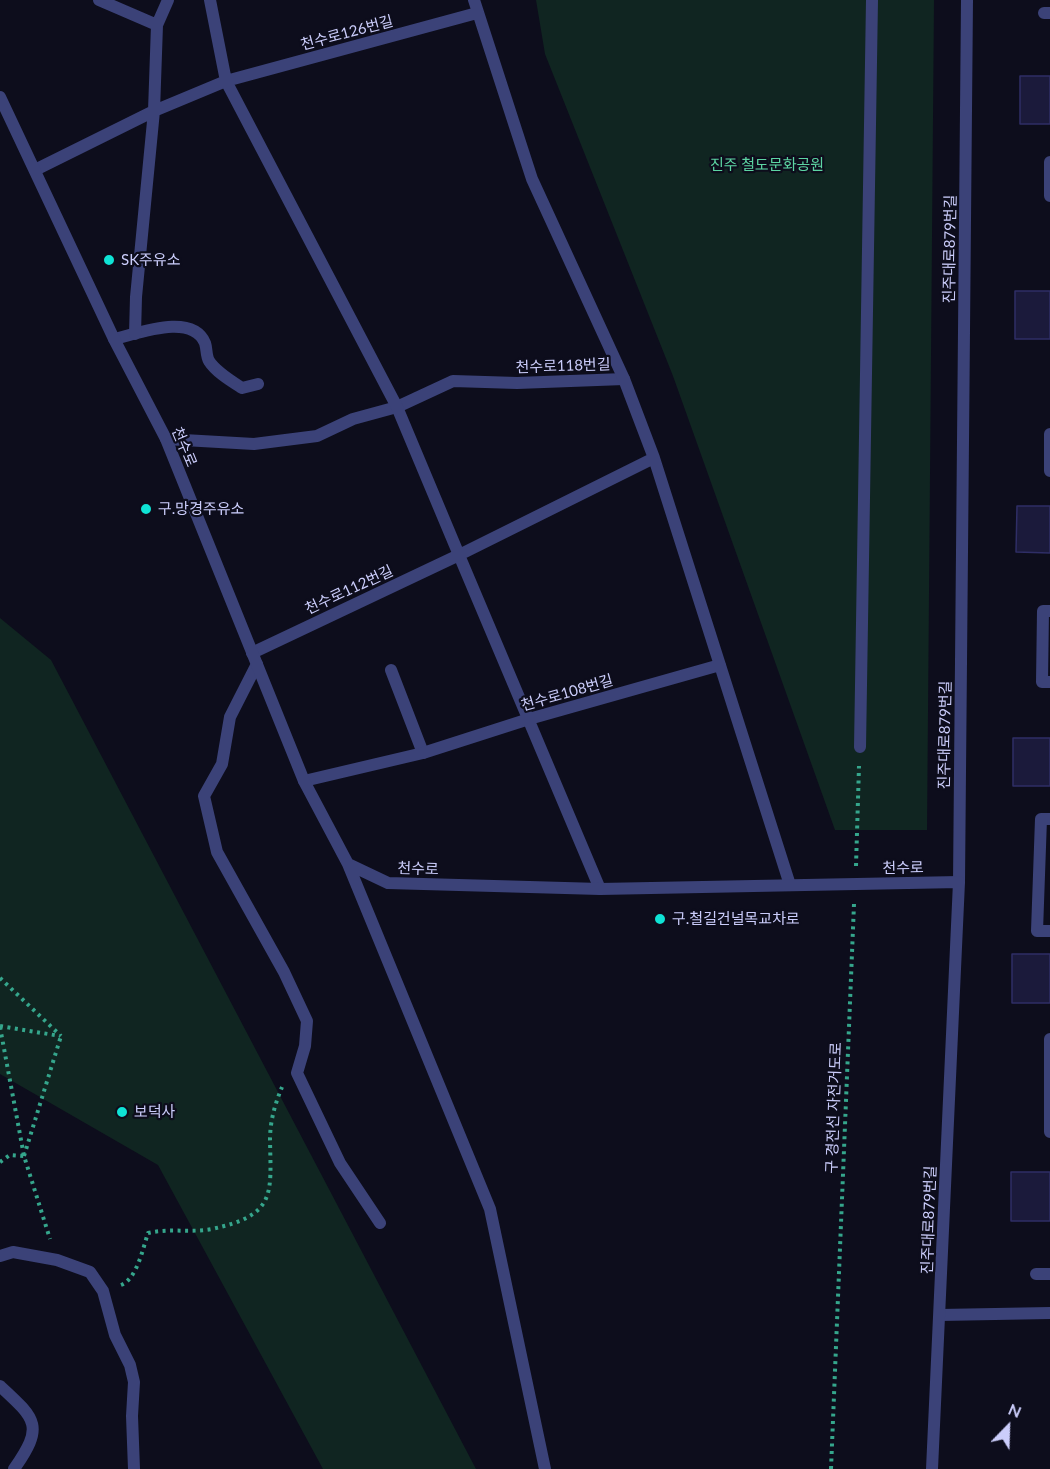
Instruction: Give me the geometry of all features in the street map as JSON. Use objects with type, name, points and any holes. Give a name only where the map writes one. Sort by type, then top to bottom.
[{"type":"street","points":[[99,0],[157,25]]},
{"type":"street","points":[[135,334],[136,297],[154,111],[157,25],[168,0]]},
{"type":"street","points":[[210,0],[226,81],[397,407],[600,889]]},
{"type":"street","points":[[474,0],[477,14]]},
{"type":"street","points":[[860,747],[872,0]]},
{"type":"street","name":"진주대로879번길","points":[[932,1469],[958,882],[967,0]]},
{"type":"street","name":"천수로126번길","points":[[35,170],[154,111],[226,81],[477,14]]},
{"type":"street","name":"천수로118번길","points":[[166,439],[254,444],[317,436],[353,419],[397,407],[453,381],[517,383],[624,379],[532,179],[477,14]]},
{"type":"street","name":"천수로","points":[[0,97],[114,339],[166,439],[304,782],[348,864],[388,883],[600,889],[958,882]]},
{"type":"street","points":[[1050,162],[1050,196]]},
{"type":"street","points":[[114,339],[172,325],[195,332],[204,341],[209,360],[230,381],[242,388],[258,384]]},
{"type":"street","points":[[624,379],[654,458],[790,885]]},
{"type":"street","points":[[1050,434],[1050,471]]},
{"type":"street","name":"천수로112번길","points":[[255,658],[654,458]]},
{"type":"street","points":[[1050,611],[1043,611],[1042,658],[1042,682],[1050,682]]},
{"type":"street","points":[[255,658],[231,717],[222,764],[204,796],[217,852],[284,972],[307,1021],[297,1073],[340,1163],[380,1223]]},
{"type":"street","name":"천수로108번길","points":[[304,782],[423,753],[529,719],[720,665]]},
{"type":"street","points":[[391,670],[423,753]]},
{"type":"street","points":[[1050,819],[1041,819],[1037,931],[1050,931]]},
{"type":"street","points":[[348,864],[490,1209],[545,1469]]},
{"type":"street","points":[[1050,1039],[1050,1132]]},
{"type":"street","points":[[0,1256],[13,1252],[57,1260],[90,1272],[103,1291],[115,1335],[130,1365],[134,1382],[132,1416],[134,1469]]},
{"type":"street","points":[[1036,1274],[1050,1274]]},
{"type":"street","points":[[940,1315],[1050,1313]]},
{"type":"street","points":[[0,1386],[26,1410],[34,1428],[30,1446],[14,1469]]},
{"type":"path","name":"구 경전선 자전거도로","points":[[831,1469],[860,747]]},
{"type":"path","points":[[0,978],[61,1036]]},
{"type":"path","points":[[57,1260],[24,1156],[0,1027],[61,1036]]},
{"type":"path","points":[[24,1156],[61,1036]]},
{"type":"path","points":[[124,1284],[139,1262],[148,1233],[215,1228],[248,1216],[264,1204],[272,1178],[270,1138],[274,1108],[284,1080],[297,1073]]},
{"type":"path","points":[[0,1162],[10,1155],[24,1156]]},
{"type":"green space","name":"진주 철도문화공원","points":[[536,0],[934,0],[927,830],[835,830],[673,376],[545,54]]},
{"type":"green space","points":[[0,618],[51,660],[476,1469],[323,1469],[158,1165],[0,1074]]},
{"type":"building","points":[[1020,76],[1050,76],[1050,124],[1020,124]]},
{"type":"building","points":[[1015,291],[1050,291],[1050,339],[1015,339]]},
{"type":"building","points":[[1017,506],[1050,506],[1050,553],[1016,552]]},
{"type":"building","points":[[1013,738],[1050,738],[1050,786],[1013,786]]},
{"type":"building","points":[[1012,954],[1050,954],[1050,1003],[1012,1003]]},
{"type":"building","points":[[1011,1172],[1050,1172],[1050,1221],[1011,1221]]},
{"type":"place","name":"SK주유소","points":[[109,260]]},
{"type":"place","name":"구.망경주유소","points":[[146,509]]},
{"type":"place","name":"구.철길건널목교차로","points":[[660,919]]},
{"type":"place","name":"보덕사","points":[[122,1112]]}]
